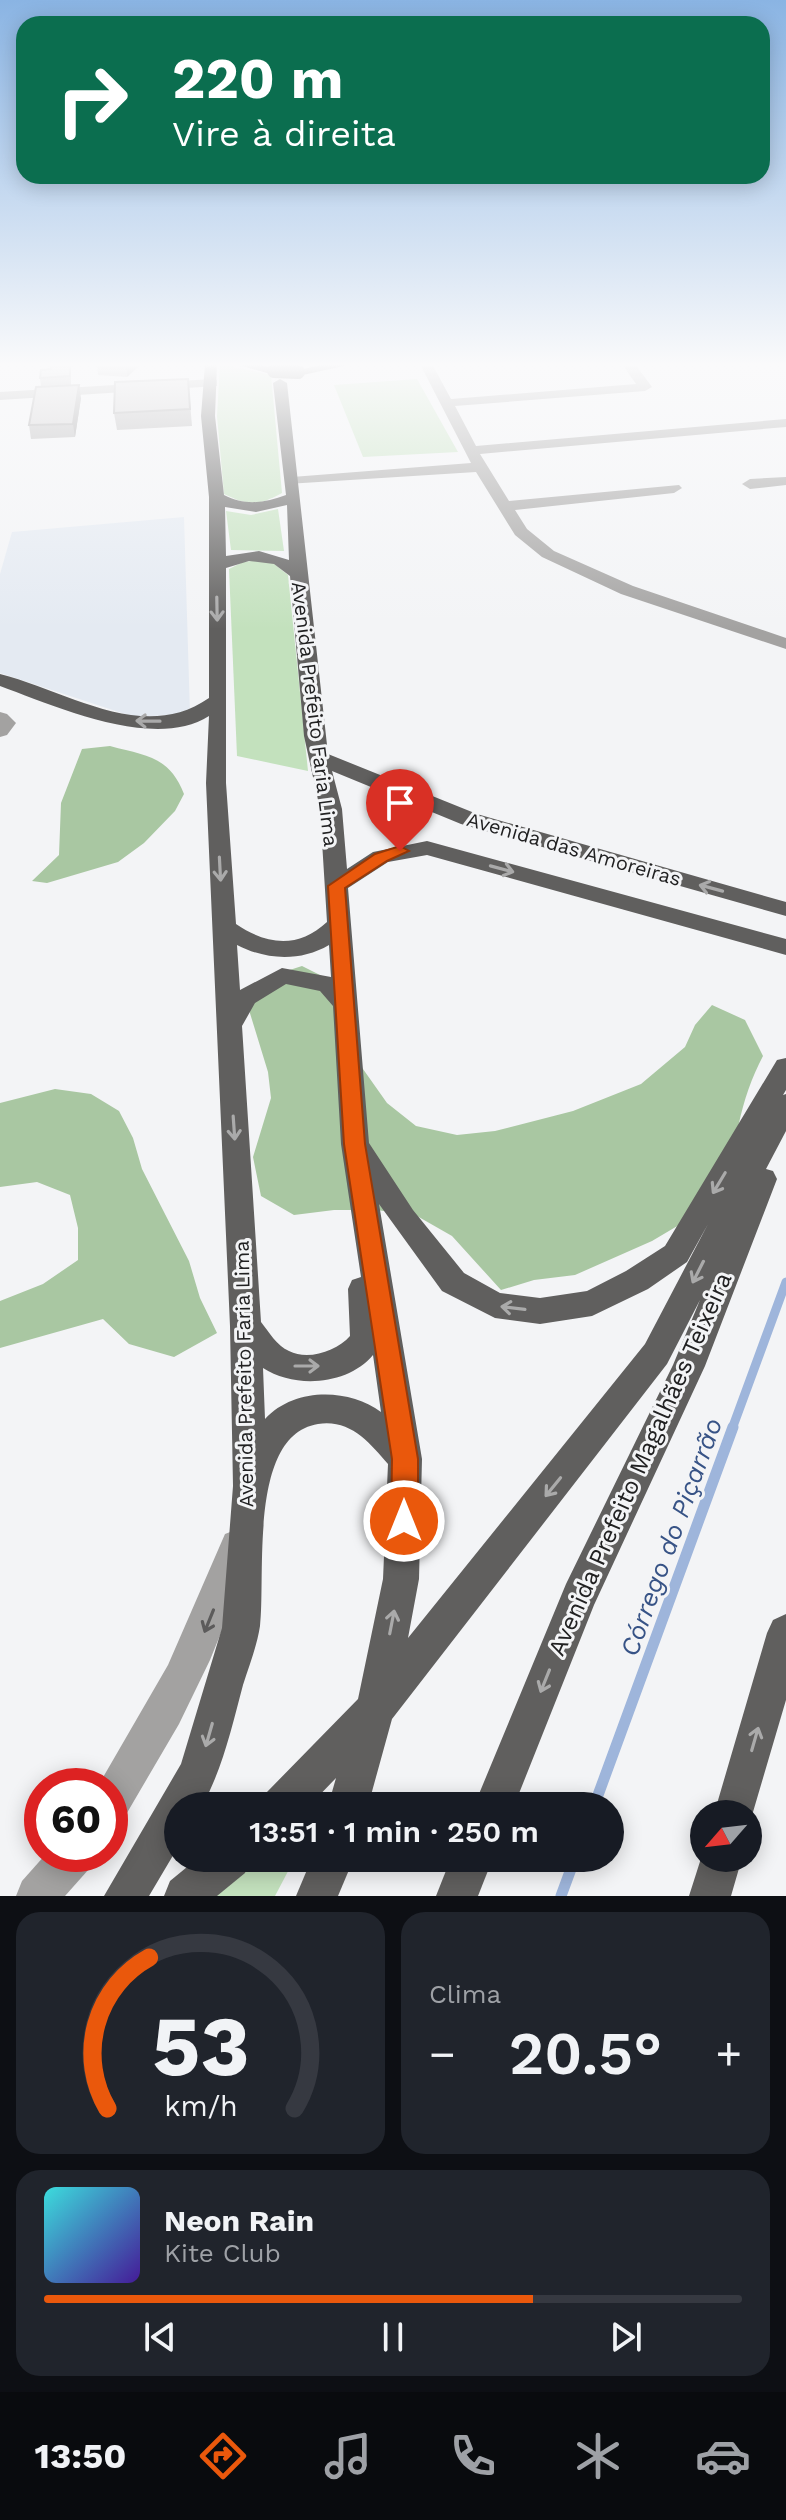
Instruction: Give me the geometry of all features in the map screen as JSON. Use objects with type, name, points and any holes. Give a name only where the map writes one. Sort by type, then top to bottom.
[{"type":"main road","name":"Avenida Prefeito Faria Lima","points":[[188,1792],[199,1772],[241,1628],[249,1504],[246,1326],[216,783],[219,700],[217,497],[211,452]]},
{"type":"main road","name":"Avenida Prefeito Faria Lima","points":[[288,452],[314,736],[322,759],[331,809],[355,1144],[405,1459],[401,1579],[375,1709],[352,1792]]},
{"type":"main road","points":[[217,497],[247,509],[276,504],[293,489]]},
{"type":"main road","points":[[216,566],[226,560],[263,555],[288,564],[298,574]]},
{"type":"main road","points":[[0,680],[126,720],[189,718],[208,712],[219,700]]},
{"type":"main road","name":"Avenida das Amoreiras","points":[[322,759],[469,819],[786,909]]},
{"type":"main road","name":"Avenida das Amoreiras","points":[[336,886],[381,857],[427,848],[776,944]]},
{"type":"main road","points":[[223,926],[256,945],[287,951],[305,948],[325,939],[341,923]]},
{"type":"main road","points":[[228,1028],[246,997],[282,976],[329,985],[347,1007]]},
{"type":"main road","points":[[355,1144],[403,1218],[453,1282],[495,1305],[540,1311],[592,1303],[637,1280],[676,1254],[786,1067]]},
{"type":"main road","name":"Avenida Prefeito Magalhães Teixeira","points":[[375,1709],[656,1354],[786,1104]]},
{"type":"main road","name":"Avenida Prefeito Magalhães Teixeira","points":[[500,1792],[579,1597],[689,1366],[786,1121]]},
{"type":"main road","points":[[246,1326],[268,1354],[286,1365],[325,1366],[355,1353],[367,1335],[361,1257],[363,1228],[367,1219]]},
{"type":"main road","points":[[249,1504],[279,1426],[327,1406],[349,1409],[373,1422],[405,1459]]},
{"type":"main road","points":[[738,1800],[786,1633]]},
{"type":"main road","points":[[295,1792],[375,1709]]},
{"type":"main road","name":"Avenida Prefeito Faria Lima","points":[[125,1896],[164,1832]]},
{"type":"main road","points":[[185,1896],[213,1872]]},
{"type":"main road","points":[[317,1896],[327,1872]]},
{"type":"main road","points":[[457,1896],[466,1872]]},
{"type":"main road","points":[[710,1896],[717,1872]]},
{"type":"street","points":[[472,452],[521,532],[548,554],[579,571],[786,644]]},
{"type":"street","points":[[293,489],[482,467]]},
{"type":"street","points":[[750,484],[786,481]]},
{"type":"street","points":[[505,506],[674,488]]},
{"type":"street","points":[[0,718],[6,723],[0,731]]},
{"type":"street","points":[[128,1777],[201,1640],[249,1504]]},
{"type":"street","points":[[37,1896],[58,1872]]},
{"type":"shaded area","points":[[184,517],[190,714],[134,717],[0,673],[0,574],[12,532]]},
{"type":"green space","points":[[220,452],[278,452],[282,493],[253,503],[224,494]]},
{"type":"green space","points":[[361,452],[449,452],[363,457]]},
{"type":"green space","points":[[278,509],[284,551],[231,550],[226,511],[251,515]]},
{"type":"green space","points":[[259,560],[273,563],[288,575],[308,771],[237,756],[229,569],[243,562]]},
{"type":"green space","points":[[110,746],[155,760],[171,772],[184,794],[175,811],[144,843],[118,862],[47,883],[32,881],[59,855],[61,803],[82,749]]},
{"type":"green space","points":[[302,966],[330,980],[351,1052],[387,1103],[416,1126],[457,1135],[495,1131],[573,1111],[641,1084],[685,1047],[695,1025],[712,1005],[745,1020],[763,1056],[743,1107],[728,1196],[652,1241],[575,1275],[534,1280],[501,1290],[452,1236],[417,1216],[377,1210],[334,1210],[294,1215],[261,1196],[253,1157],[271,1098],[268,1072],[245,997],[268,977]]},
{"type":"green space","points":[[55,1089],[91,1094],[119,1111],[133,1138],[142,1169],[189,1261],[200,1298],[217,1333],[174,1357],[129,1344],[103,1319],[0,1348],[0,1301],[43,1284],[78,1260],[78,1228],[70,1195],[37,1182],[0,1187],[0,1103]]},
{"type":"green space","points":[[239,1872],[288,1872],[275,1896],[213,1896]]},
{"type":"waterway","name":"Córrego do Piçarrão","points":[[732,1429],[786,1282]]},
{"type":"waterway","name":"Córrego do Piçarrão","points":[[599,1792],[733,1427]]},
{"type":"waterway","name":"Córrego do Piçarrão","points":[[561,1896],[570,1872]]},
{"type":"route","points":[[400,851],[381,857],[336,886],[355,1144],[405,1459],[404,1521]]}]
